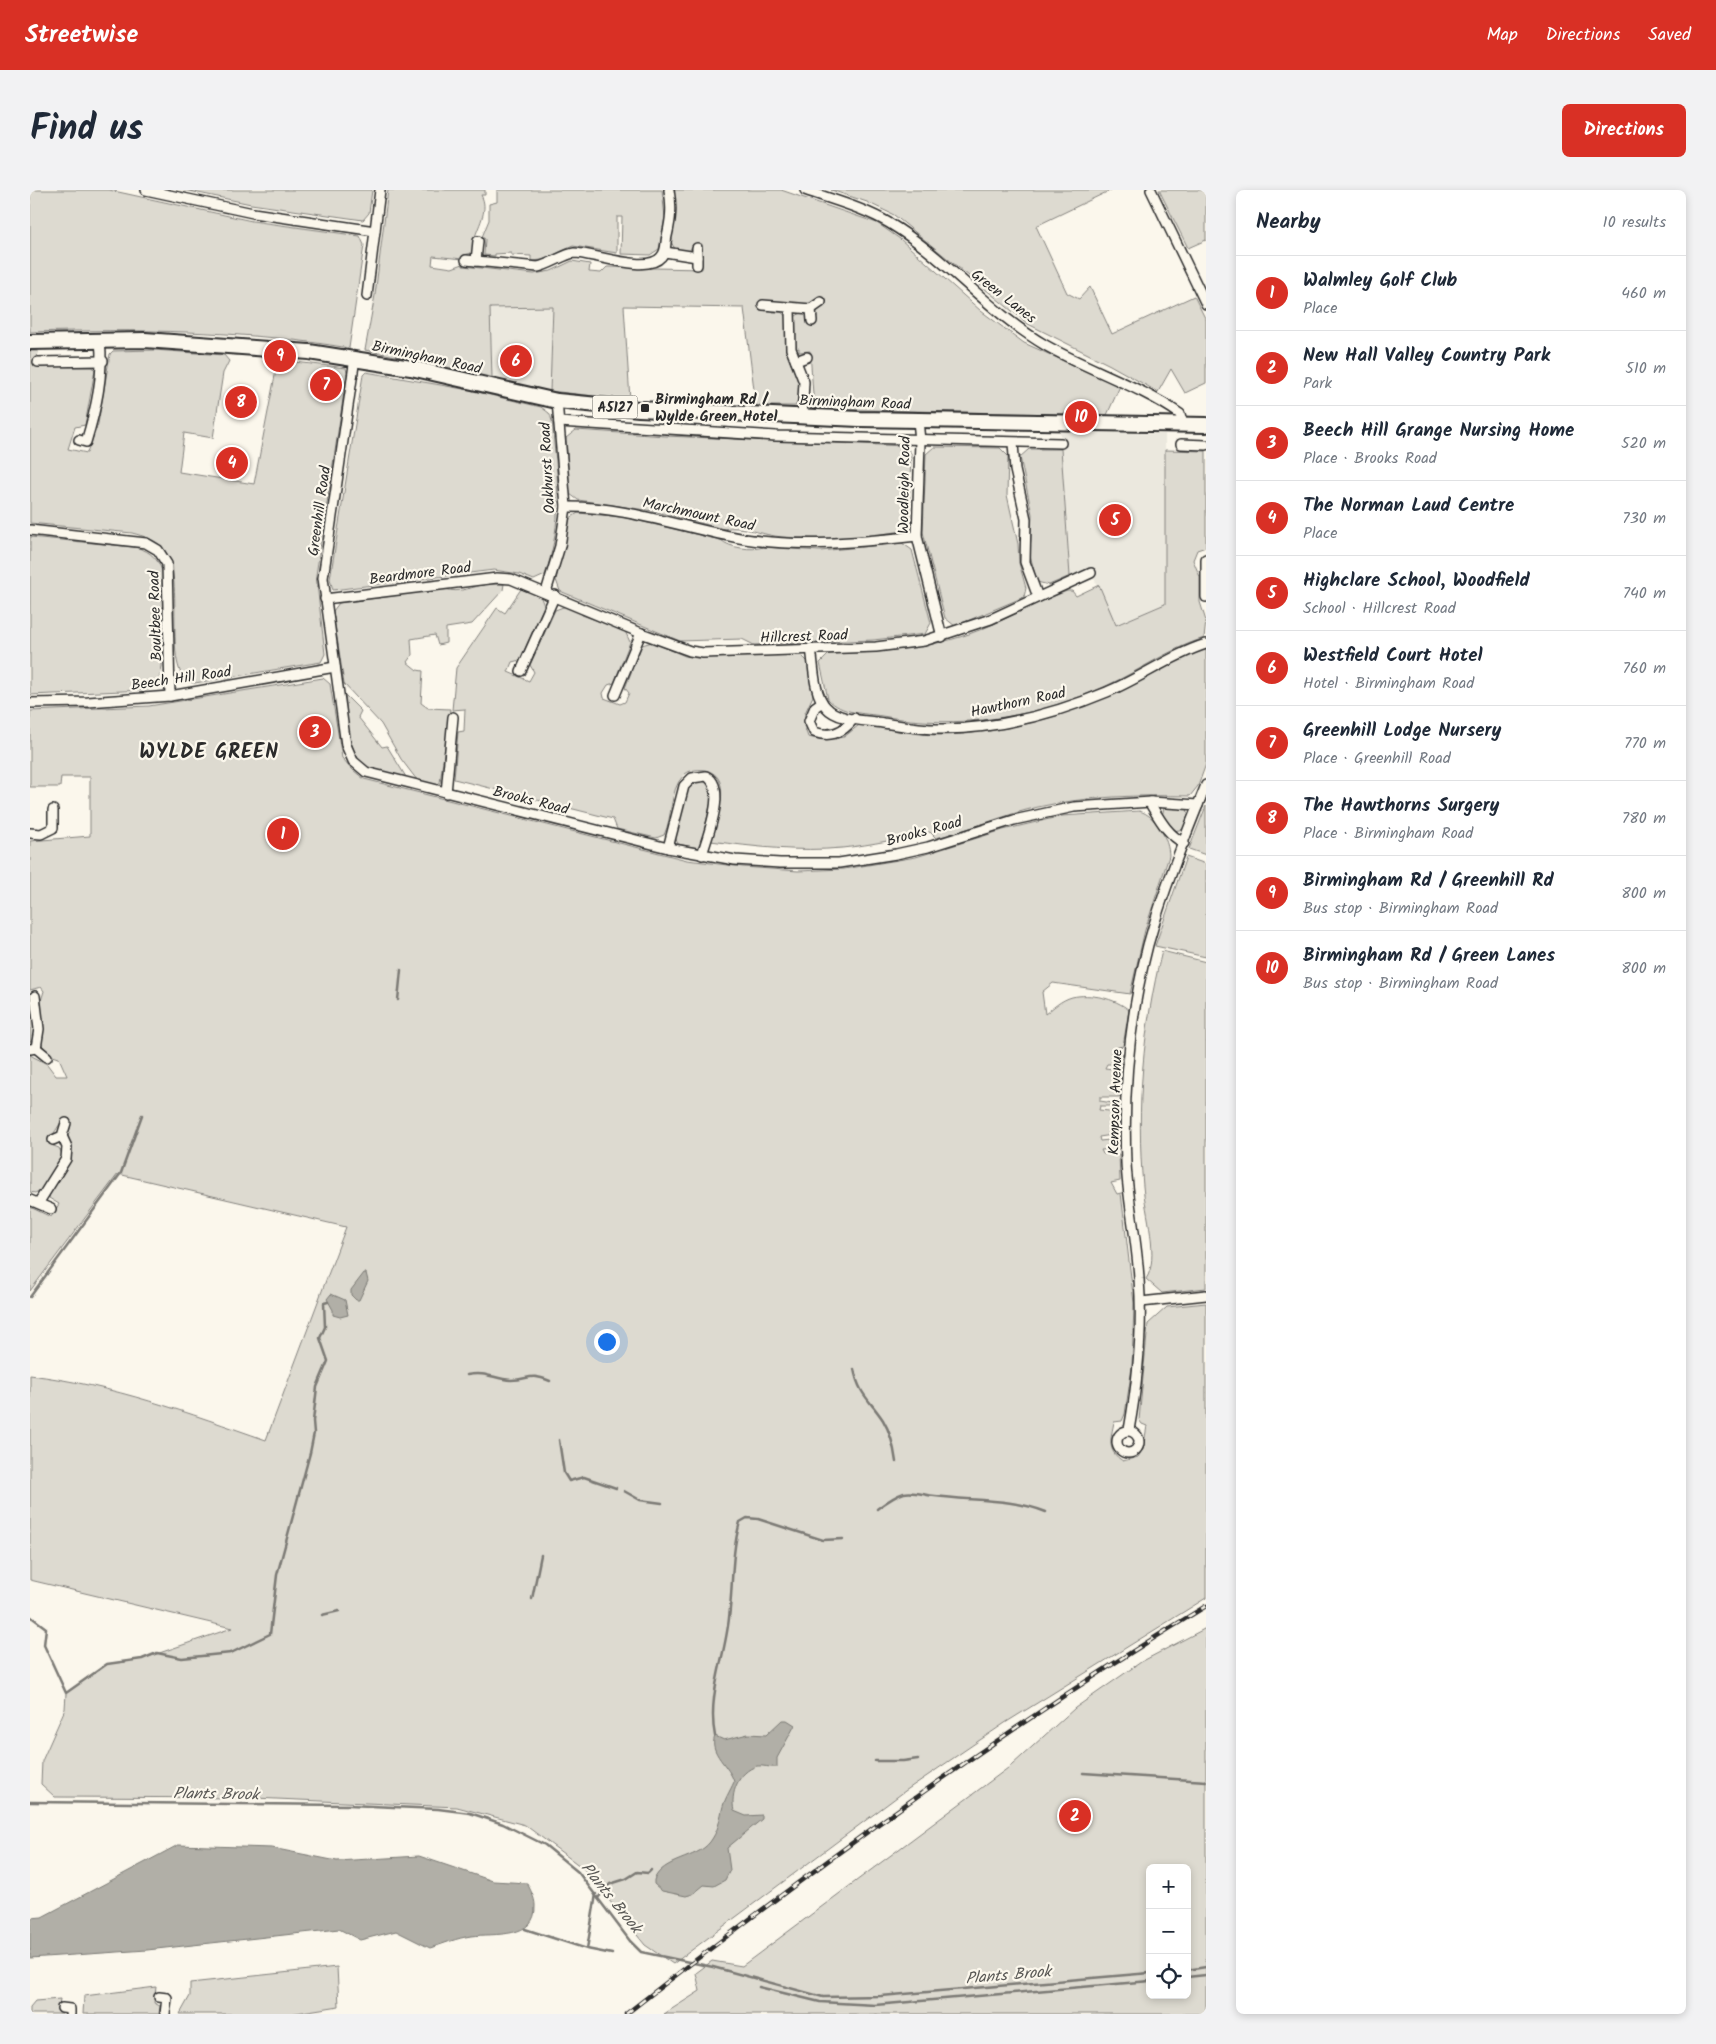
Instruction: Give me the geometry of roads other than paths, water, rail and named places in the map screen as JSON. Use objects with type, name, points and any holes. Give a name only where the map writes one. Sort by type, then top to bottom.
[{"type":"main road","name":"Birmingham Road","points":[[30,342],[146,340],[236,346],[355,358],[557,402],[640,409],[802,417],[1206,425]]},
{"type":"street","points":[[146,190],[253,213],[374,231]]},
{"type":"street","points":[[367,296],[380,190]]},
{"type":"street","points":[[466,260],[538,267],[549,265],[573,253],[625,262],[653,262],[658,260],[665,252],[671,224],[669,190]]},
{"type":"street","name":"Green Lanes","points":[[805,190],[871,214],[889,223],[907,236],[991,308],[1045,345],[1155,398],[1180,414],[1183,425]]},
{"type":"street","points":[[1151,190],[1206,304]]},
{"type":"street","points":[[476,261],[478,241]]},
{"type":"street","points":[[665,252],[697,257]]},
{"type":"street","points":[[763,305],[790,309],[811,309],[821,302]]},
{"type":"street","points":[[790,309],[791,349],[804,382],[802,417]]},
{"type":"street","points":[[811,309],[812,321]]},
{"type":"street","points":[[79,440],[86,442],[101,378],[103,361],[100,340]]},
{"type":"street","points":[[796,361],[807,357]]},
{"type":"street","name":"Greenhill Road","points":[[335,667],[325,599],[324,578],[355,358]]},
{"type":"street","points":[[38,362],[103,361]]},
{"type":"street","name":"Oakhurst Road","points":[[521,671],[551,594],[566,507],[557,402]]},
{"type":"street","name":"Woodleigh Road","points":[[918,420],[920,441],[916,536],[942,636]]},
{"type":"street","points":[[559,422],[776,436],[1061,443]]},
{"type":"street","points":[[1013,443],[1015,470],[1026,519],[1025,562],[1030,581],[1038,597]]},
{"type":"street","points":[[1181,444],[1206,445]]},
{"type":"street","name":"Marchmount Road","points":[[566,507],[605,508],[651,517],[698,530],[780,544],[826,545],[916,536]]},
{"type":"street","name":"Boultbee Road","points":[[30,530],[146,543],[158,550],[167,564],[170,696]]},
{"type":"street","points":[[1206,559],[1206,597]]},
{"type":"street","name":"Hillcrest Road","points":[[518,580],[641,632],[690,651],[703,653],[876,647],[942,636],[991,619],[1091,573]]},
{"type":"street","name":"Beardmore Road","points":[[325,599],[497,578],[518,580]]},
{"type":"street","points":[[615,695],[641,632]]},
{"type":"street","name":"Hawthorn Road","points":[[822,702],[830,711],[854,718],[944,729],[986,725],[1043,714],[1108,691],[1158,664],[1206,644]]},
{"type":"street","points":[[811,648],[822,702],[815,707],[809,721],[814,732],[840,733],[845,730],[854,718]]},
{"type":"street","name":"Beech Hill Road","points":[[30,703],[88,702],[170,696],[335,667]]},
{"type":"street","name":"Brooks Road","points":[[335,667],[346,745],[353,761],[372,775],[668,848],[734,860],[813,864],[839,863],[928,848],[987,828],[1042,813],[1097,805],[1151,802],[1198,805]]},
{"type":"street","points":[[446,793],[453,716]]},
{"type":"street","points":[[668,848],[684,786],[692,778],[706,776],[714,782],[717,793],[702,854]]},
{"type":"street","name":"Kempson Avenue","points":[[1129,1430],[1139,1366],[1141,1302],[1126,1163],[1127,1076],[1136,1000],[1148,945],[1206,785]]},
{"type":"street","points":[[1151,802],[1151,806],[1166,829],[1175,838],[1184,843]]},
{"type":"street","points":[[30,833],[40,834],[53,828],[53,810]]},
{"type":"street","points":[[35,994],[39,1029],[33,1048],[47,1057]]},
{"type":"street","points":[[51,1209],[34,1201],[66,1159],[67,1147],[62,1136],[66,1123]]},
{"type":"street","points":[[54,1140],[62,1136]]},
{"type":"street","points":[[1141,1302],[1206,1295]]},
{"type":"street","points":[[165,2014],[167,1998]]},
{"type":"waterway","points":[[398,1000],[401,970]]},
{"type":"waterway","points":[[30,1297],[121,1173],[142,1115]]},
{"type":"waterway","points":[[30,1616],[46,1628],[44,1645],[66,1693],[107,1664],[142,1659],[157,1653],[182,1658],[231,1653],[270,1634],[277,1575],[310,1453],[314,1433],[313,1421],[317,1387],[328,1361],[320,1338],[325,1327],[324,1303],[328,1302]]},
{"type":"waterway","points":[[854,1369],[862,1391],[888,1430],[896,1462]]},
{"type":"waterway","points":[[467,1375],[480,1374],[511,1380],[537,1377],[550,1381]]},
{"type":"waterway","points":[[559,1440],[564,1473],[569,1481],[584,1477],[616,1488]]},
{"type":"waterway","points":[[624,1491],[640,1500],[662,1503]]},
{"type":"waterway","points":[[877,1509],[897,1496],[912,1492],[949,1498],[1019,1504],[1046,1512]]},
{"type":"waterway","points":[[715,1736],[713,1706],[727,1633],[734,1558],[740,1522],[747,1518],[758,1519],[823,1540],[843,1539]]},
{"type":"waterway","points":[[532,1599],[541,1555]]},
{"type":"waterway","points":[[322,1615],[339,1611]]},
{"type":"waterway","points":[[875,1761],[918,1759]]},
{"type":"waterway","points":[[1083,1773],[1206,1781]]},
{"type":"waterway","name":"Plants Brook","points":[[30,1802],[349,1805],[438,1809],[470,1813],[503,1824],[545,1845],[578,1872],[630,1941],[641,1952],[713,1967],[823,1997],[881,1996],[1146,1973]]},
{"type":"waterway","points":[[598,1898],[610,1884],[626,1879],[637,1872],[648,1873],[651,1870]]},
{"type":"waterway","points":[[587,1949],[596,1894]]},
{"type":"waterway","points":[[525,1929],[587,1949],[612,1954]]},
{"type":"waterway","name":"Plants Brook","points":[[1191,1969],[1206,1967]]},
{"type":"waterway","points":[[1191,1977],[1206,1975]]},
{"type":"waterway","points":[[759,1987],[820,2002],[875,2005],[1146,1981]]},
{"type":"railway","points":[[626,2014],[767,1906],[910,1801],[1056,1701],[1206,1606]]},
{"type":"place","name":"Birmingham Rd / Greenhill Rd","points":[[280,356]]},
{"type":"place","name":"Westfield Court Hotel","points":[[516,361]]},
{"type":"place","name":"Greenhill Lodge Nursery","points":[[326,385]]},
{"type":"place","name":"The Hawthorns Surgery","points":[[241,402]]},
{"type":"place","name":"Birmingham Rd / Wylde Green Hotel","points":[[645,408]]},
{"type":"place","name":"Birmingham Rd / Green Lanes","points":[[1081,417]]},
{"type":"place","name":"The Norman Laud Centre","points":[[232,463]]},
{"type":"place","name":"Highclare School, Woodfield","points":[[1115,520]]},
{"type":"place","name":"Beech Hill Grange Nursing Home","points":[[315,732]]},
{"type":"place","name":"Walmley Golf Club","points":[[283,834]]},
{"type":"place","name":"New Hall Valley Country Park","points":[[1075,1816]]},
{"type":"district","name":"WYLDE GREEN","points":[[209,751]]}]
